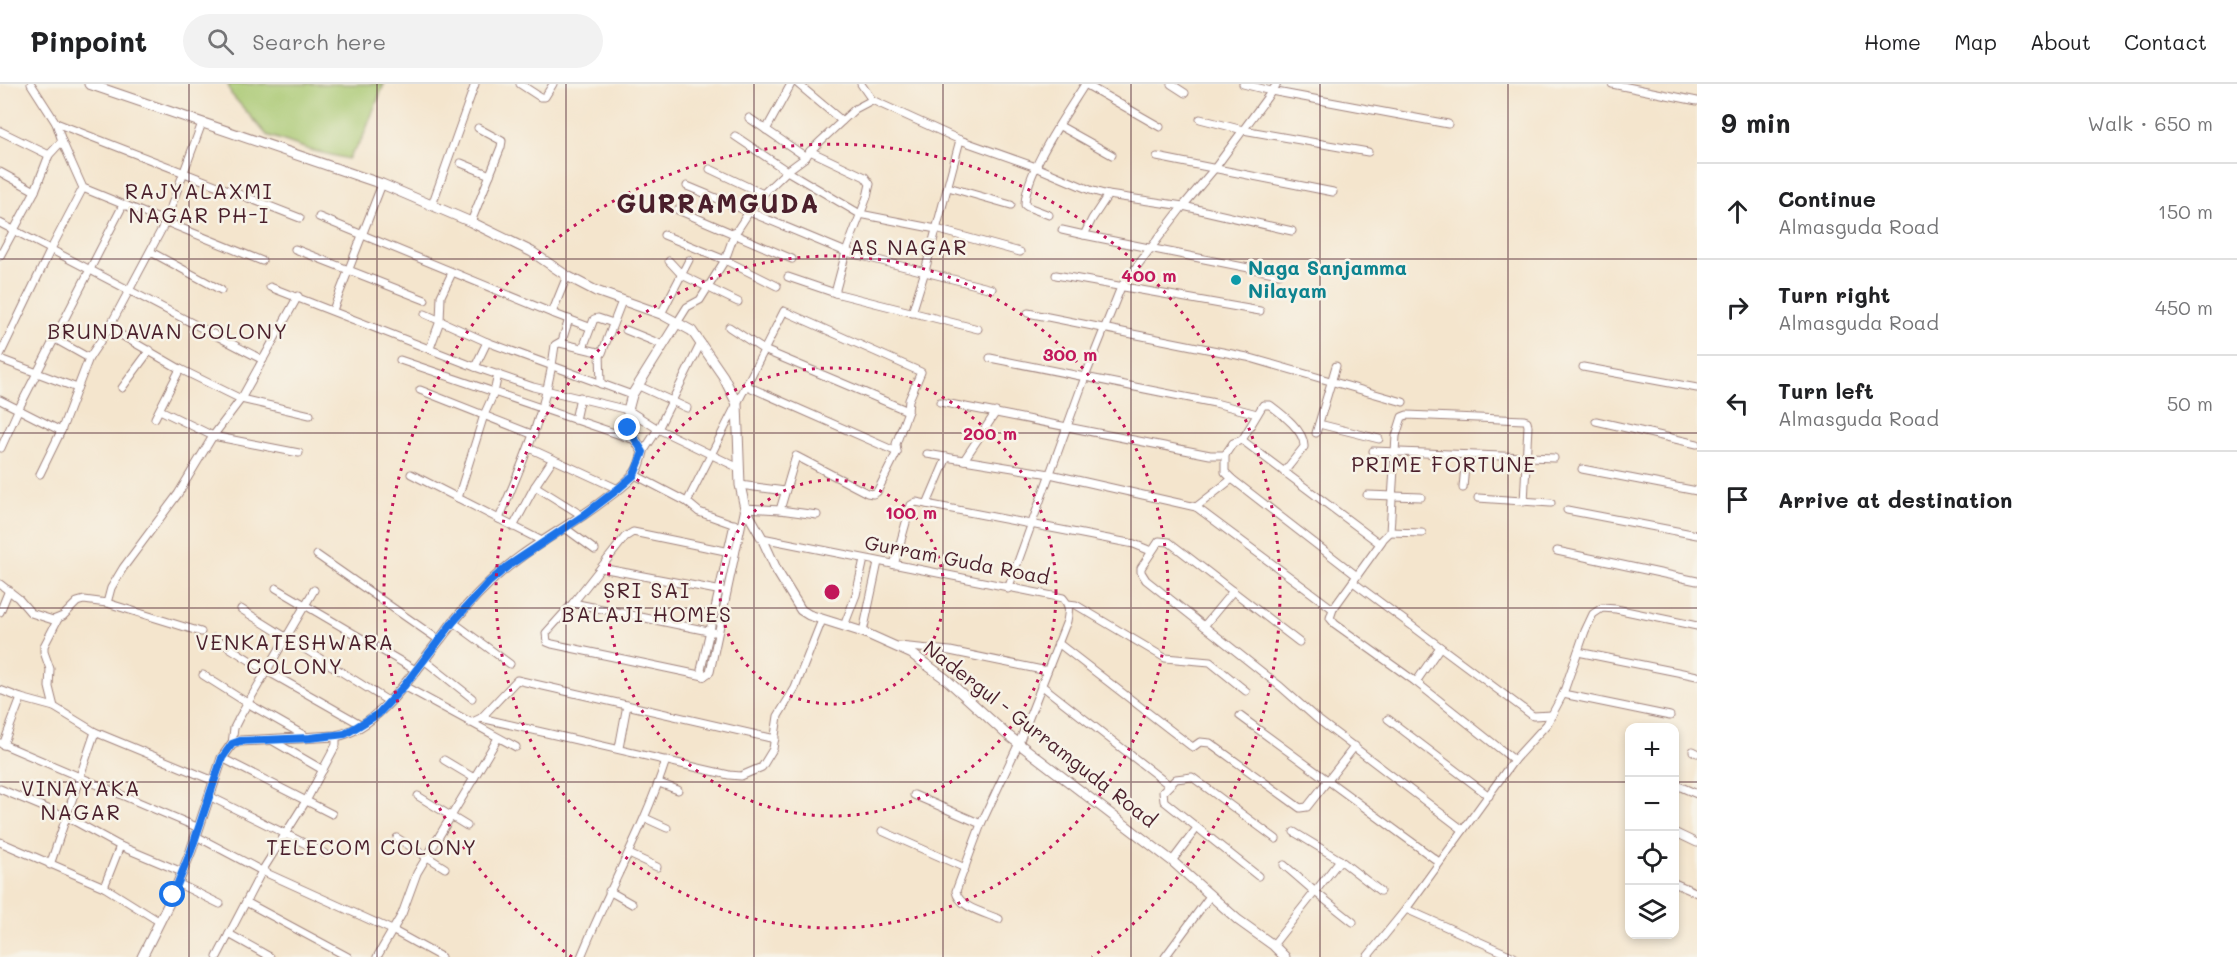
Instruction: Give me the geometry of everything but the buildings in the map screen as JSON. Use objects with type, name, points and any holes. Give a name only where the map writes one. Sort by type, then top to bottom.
[{"type":"main road","name":"Nadergul - Gurramguda Road","points":[[89,84],[382,184],[471,222],[532,252],[567,276],[622,301],[661,314],[692,331],[723,376],[736,404],[740,485],[745,508],[794,601],[809,615],[863,632],[912,654],[946,678],[991,720],[1172,861],[1238,920],[1273,945],[1285,957]]},
{"type":"main road","points":[[142,957],[177,884],[198,832],[222,758],[232,744],[240,741],[336,736],[345,734],[378,714],[417,671],[453,622],[488,583],[508,566],[583,516],[634,475],[643,452],[628,428],[628,410],[632,395],[677,322]]},
{"type":"street","points":[[31,84],[56,123],[83,189],[262,261]]},
{"type":"street","points":[[432,205],[475,84]]},
{"type":"street","points":[[520,84],[540,97],[545,97],[553,84]]},
{"type":"street","points":[[766,130],[791,84]]},
{"type":"street","points":[[798,84],[842,121]]},
{"type":"street","points":[[861,84],[872,100],[960,140],[1036,167],[1090,190],[1108,195],[1183,206],[1292,231]]},
{"type":"street","points":[[1049,215],[1025,205],[1036,167],[1085,84],[1160,127]]},
{"type":"street","points":[[1171,84],[1185,93]]},
{"type":"street","points":[[1243,84],[1271,92],[1448,124]]},
{"type":"street","points":[[1008,588],[1085,377],[1121,287],[1215,168],[1277,84]]},
{"type":"street","points":[[1612,84],[1697,101]]},
{"type":"street","points":[[677,322],[687,307],[700,300],[725,261],[734,235],[763,194],[855,109],[872,100]]},
{"type":"street","points":[[749,118],[808,154],[865,177],[870,184],[846,252],[835,293]]},
{"type":"street","points":[[1200,119],[1243,130],[1368,152]]},
{"type":"street","points":[[56,123],[300,218]]},
{"type":"street","points":[[40,474],[62,431],[89,358],[109,328],[165,223],[202,123]]},
{"type":"street","points":[[1060,126],[1112,155]]},
{"type":"street","points":[[471,222],[500,153],[502,141],[478,128]]},
{"type":"street","points":[[0,131],[49,155]]},
{"type":"street","points":[[735,136],[787,171],[860,214],[936,229],[1020,252]]},
{"type":"street","points":[[912,313],[926,271],[960,140]]},
{"type":"street","points":[[0,256],[35,191],[49,155],[62,141]]},
{"type":"street","points":[[1157,157],[1333,192]]},
{"type":"street","points":[[461,163],[490,175]]},
{"type":"street","points":[[710,169],[763,194]]},
{"type":"street","points":[[0,172],[35,191]]},
{"type":"street","points":[[333,310],[382,184]]},
{"type":"street","points":[[687,186],[846,252],[992,290]]},
{"type":"street","points":[[948,187],[1011,205]]},
{"type":"street","points":[[77,388],[0,357],[51,249],[83,189]]},
{"type":"street","points":[[1084,235],[1108,195]]},
{"type":"street","points":[[1,448],[123,204]]},
{"type":"street","points":[[678,210],[792,259]]},
{"type":"street","points":[[319,217],[589,327]]},
{"type":"street","points":[[0,223],[263,360]]},
{"type":"street","points":[[1062,230],[1279,274]]},
{"type":"street","points":[[664,235],[777,286]]},
{"type":"street","points":[[295,249],[425,300]]},
{"type":"street","points":[[151,252],[221,290]]},
{"type":"street","points":[[661,314],[689,260]]},
{"type":"street","points":[[669,261],[682,275],[738,302]]},
{"type":"street","points":[[430,348],[440,321],[441,296],[452,273]]},
{"type":"street","points":[[1056,274],[1260,311]]},
{"type":"street","points":[[552,313],[567,276]]},
{"type":"street","points":[[788,277],[835,293],[978,329]]},
{"type":"street","points":[[270,286],[475,367],[533,387],[628,410],[658,429],[739,468]]},
{"type":"street","points":[[107,603],[111,588],[123,568],[178,494],[213,436],[241,399],[298,296]]},
{"type":"street","points":[[601,384],[600,353],[604,350],[622,301]]},
{"type":"street","points":[[687,502],[784,311],[921,372],[913,387],[908,411],[896,444],[897,452],[882,483],[873,494],[796,456],[780,510]]},
{"type":"street","points":[[1028,313],[1247,357],[1403,402]]},
{"type":"street","points":[[425,314],[487,342],[632,395]]},
{"type":"street","points":[[583,348],[589,327],[594,319],[598,318],[613,323]]},
{"type":"street","points":[[560,343],[569,319]]},
{"type":"street","points":[[729,327],[764,350],[908,411]]},
{"type":"street","points":[[109,328],[180,369],[241,399],[310,415]]},
{"type":"street","points":[[626,330],[663,345]]},
{"type":"street","points":[[55,339],[89,358]]},
{"type":"street","points":[[475,367],[487,342]]},
{"type":"street","points":[[499,519],[530,448],[548,390],[555,345],[560,343],[600,353]]},
{"type":"street","points":[[643,452],[658,429],[701,343]]},
{"type":"street","points":[[122,388],[150,350]]},
{"type":"street","points":[[990,358],[1257,414]]},
{"type":"street","points":[[400,360],[635,440]]},
{"type":"street","points":[[1316,433],[1336,366]]},
{"type":"street","points":[[1583,367],[1697,388]]},
{"type":"street","points":[[155,417],[180,369]]},
{"type":"street","points":[[458,498],[484,415],[494,393],[498,374]]},
{"type":"street","points":[[639,386],[687,408]]},
{"type":"street","points":[[747,386],[897,452]]},
{"type":"street","points":[[420,390],[534,435]]},
{"type":"street","points":[[575,420],[580,397]]},
{"type":"street","points":[[0,400],[62,431]]},
{"type":"street","points":[[940,402],[1067,425],[1161,446],[1210,455],[1225,455]]},
{"type":"street","points":[[1284,472],[1304,447],[1304,440],[1286,418],[1270,405],[1263,405],[1242,440],[1233,443],[1225,455],[1225,472],[1440,647],[1533,716],[1552,715]]},
{"type":"street","points":[[160,410],[213,436],[298,453]]},
{"type":"street","points":[[964,460],[996,412]]},
{"type":"street","points":[[1514,760],[1416,682],[1335,624],[1330,618],[1333,609],[1390,532],[1394,453],[1402,417],[1407,415],[1527,421],[1524,502]]},
{"type":"street","points":[[1596,421],[1697,444]]},
{"type":"street","points":[[1319,424],[1379,439]]},
{"type":"street","points":[[1242,440],[1377,543],[1382,541]]},
{"type":"street","points":[[530,448],[618,489]]},
{"type":"street","points":[[1373,451],[1554,458]]},
{"type":"street","points":[[927,454],[1050,474],[1196,507],[1333,609]]},
{"type":"street","points":[[1463,488],[1466,455]]},
{"type":"street","points":[[927,504],[947,457]]},
{"type":"street","points":[[513,527],[534,486],[553,459]]},
{"type":"street","points":[[1582,469],[1697,490]]},
{"type":"street","points":[[411,474],[544,542]]},
{"type":"street","points":[[634,475],[687,502],[699,512],[737,525]]},
{"type":"street","points":[[1196,507],[1232,479]]},
{"type":"street","points":[[740,485],[785,491]]},
{"type":"street","points":[[534,486],[583,516]]},
{"type":"street","points":[[1367,495],[1421,496]]},
{"type":"street","points":[[1478,498],[1551,502]]},
{"type":"street","points":[[894,565],[910,505],[916,502],[1134,544],[1151,551]]},
{"type":"street","points":[[704,676],[701,670],[710,632],[723,591],[737,525],[745,508],[817,515]]},
{"type":"street","points":[[1567,510],[1697,535]]},
{"type":"street","points":[[565,528],[595,550]]},
{"type":"street","points":[[723,591],[710,672],[704,676],[547,642],[546,633],[549,628],[573,603],[625,537],[633,532],[639,531],[732,552]]},
{"type":"street","points":[[1390,532],[1422,533]]},
{"type":"street","name":"Gurram Guda Road","points":[[762,538],[1063,598],[1068,604],[1067,621],[1019,742],[981,824],[956,891],[962,903],[999,919]]},
{"type":"street","points":[[1299,642],[1168,542],[1159,541],[1141,568],[1143,576],[1204,627],[1281,687],[1316,718],[1463,830]]},
{"type":"street","points":[[1557,551],[1697,581]]},
{"type":"street","points":[[317,555],[439,640]]},
{"type":"street","points":[[844,626],[856,595],[864,559]]},
{"type":"street","points":[[863,632],[878,562]]},
{"type":"street","points":[[601,568],[723,591]]},
{"type":"street","points":[[0,584],[31,613],[53,620],[58,619]]},
{"type":"street","points":[[276,588],[417,671]]},
{"type":"street","points":[[0,612],[9,590]]},
{"type":"street","points":[[232,744],[234,728],[314,590]]},
{"type":"street","points":[[1204,627],[1233,591]]},
{"type":"street","points":[[54,707],[49,687],[50,669],[44,646],[58,619],[77,602],[84,600],[107,603],[201,632]]},
{"type":"street","points":[[573,603],[718,633]]},
{"type":"street","points":[[1068,604],[1076,605],[1165,658],[1210,662],[1246,691]]},
{"type":"street","points":[[241,609],[388,701]]},
{"type":"street","points":[[1367,957],[1406,909],[1514,760],[1547,724],[1563,694],[1589,620],[1598,610],[1616,609],[1697,626]]},
{"type":"street","points":[[481,718],[741,776],[762,767],[773,749],[778,716],[795,688],[822,620]]},
{"type":"street","points":[[453,622],[510,664]]},
{"type":"street","points":[[214,638],[267,672],[362,724]]},
{"type":"street","points":[[1058,644],[1191,746],[1194,747],[1200,742],[1210,743],[1296,807],[1307,807],[1355,746]]},
{"type":"street","points":[[892,645],[950,651],[1047,671]]},
{"type":"street","points":[[1416,682],[1440,647]]},
{"type":"street","points":[[1578,652],[1697,676]]},
{"type":"street","points":[[424,660],[472,698]]},
{"type":"street","points":[[203,675],[310,738]]},
{"type":"street","points":[[470,723],[481,718],[517,680],[775,739]]},
{"type":"street","points":[[404,686],[516,747]]},
{"type":"street","points":[[1041,686],[1169,785]]},
{"type":"street","points":[[0,690],[54,707],[95,732],[214,781]]},
{"type":"street","points":[[1563,694],[1670,716]]},
{"type":"street","points":[[21,698],[2,744],[198,832],[262,871],[392,930],[441,957]]},
{"type":"street","points":[[619,748],[627,705]]},
{"type":"street","points":[[1240,716],[1438,862]]},
{"type":"street","points":[[1388,719],[1489,796]]},
{"type":"street","points":[[50,865],[95,732]]},
{"type":"street","points":[[217,957],[262,871],[323,770],[336,745],[336,736]]},
{"type":"street","points":[[377,957],[402,914],[417,873],[498,738]]},
{"type":"street","points":[[273,741],[323,770]]},
{"type":"street","points":[[222,758],[332,814]]},
{"type":"street","points":[[444,760],[474,778]]},
{"type":"street","points":[[584,956],[609,891],[645,818],[666,760]]},
{"type":"street","points":[[1258,876],[1164,801],[1163,792],[1181,777],[1192,777],[1276,839]]},
{"type":"street","points":[[659,783],[678,790]]},
{"type":"street","points":[[1679,786],[1697,794]]},
{"type":"street","points":[[0,789],[67,817],[120,846],[182,872]]},
{"type":"street","points":[[914,795],[981,824]]},
{"type":"street","points":[[209,796],[324,853]]},
{"type":"street","points":[[418,796],[467,826]]},
{"type":"street","points":[[645,818],[667,828]]},
{"type":"street","points":[[1172,861],[1197,828]]},
{"type":"street","points":[[882,831],[965,868]]},
{"type":"street","points":[[1294,832],[1340,860],[1380,891]]},
{"type":"street","points":[[1679,834],[1697,843]]},
{"type":"street","points":[[397,838],[445,868]]},
{"type":"street","points":[[0,842],[104,887],[160,922]]},
{"type":"street","points":[[104,887],[120,846]]},
{"type":"street","points":[[629,854],[657,867]]},
{"type":"street","points":[[1273,945],[1340,860]]},
{"type":"street","points":[[1284,865],[1353,921]]},
{"type":"street","points":[[177,884],[220,904]]},
{"type":"street","points":[[1679,885],[1697,893]]},
{"type":"street","points":[[609,891],[632,904]]},
{"type":"street","points":[[1165,957],[1210,896]]},
{"type":"street","points":[[246,902],[348,957]]},
{"type":"street","points":[[1406,909],[1514,957]]},
{"type":"street","points":[[229,934],[270,957]]},
{"type":"green space","points":[[228,84],[384,84],[363,137],[348,159],[310,150],[267,135],[231,94]]},
{"type":"place","name":"Naga Sanjamma Nilayam","points":[[1236,280]]},
{"type":"district","name":"RAJYALAXMI NAGAR PH-I","points":[[199,204]]},
{"type":"district","name":"GURRAMGUDA","points":[[718,204]]},
{"type":"district","name":"AS NAGAR","points":[[909,248]]},
{"type":"district","name":"BRUNDAVAN COLONY","points":[[168,332]]},
{"type":"district","name":"PRIME FORTUNE","points":[[1444,465]]},
{"type":"district","name":"SRI SAI BALAJI HOMES","points":[[647,603]]},
{"type":"district","name":"VENKATESHWARA COLONY","points":[[295,655]]},
{"type":"district","name":"VINAYAKA NAGAR","points":[[81,801]]},
{"type":"district","name":"TELECOM COLONY","points":[[372,848]]},
{"type":"route","points":[[173,895],[191,851],[222,758],[232,744],[240,741],[336,736],[345,734],[378,714],[417,671],[453,622],[488,583],[508,566],[583,516],[634,475],[640,465],[643,452],[628,428]]}]
